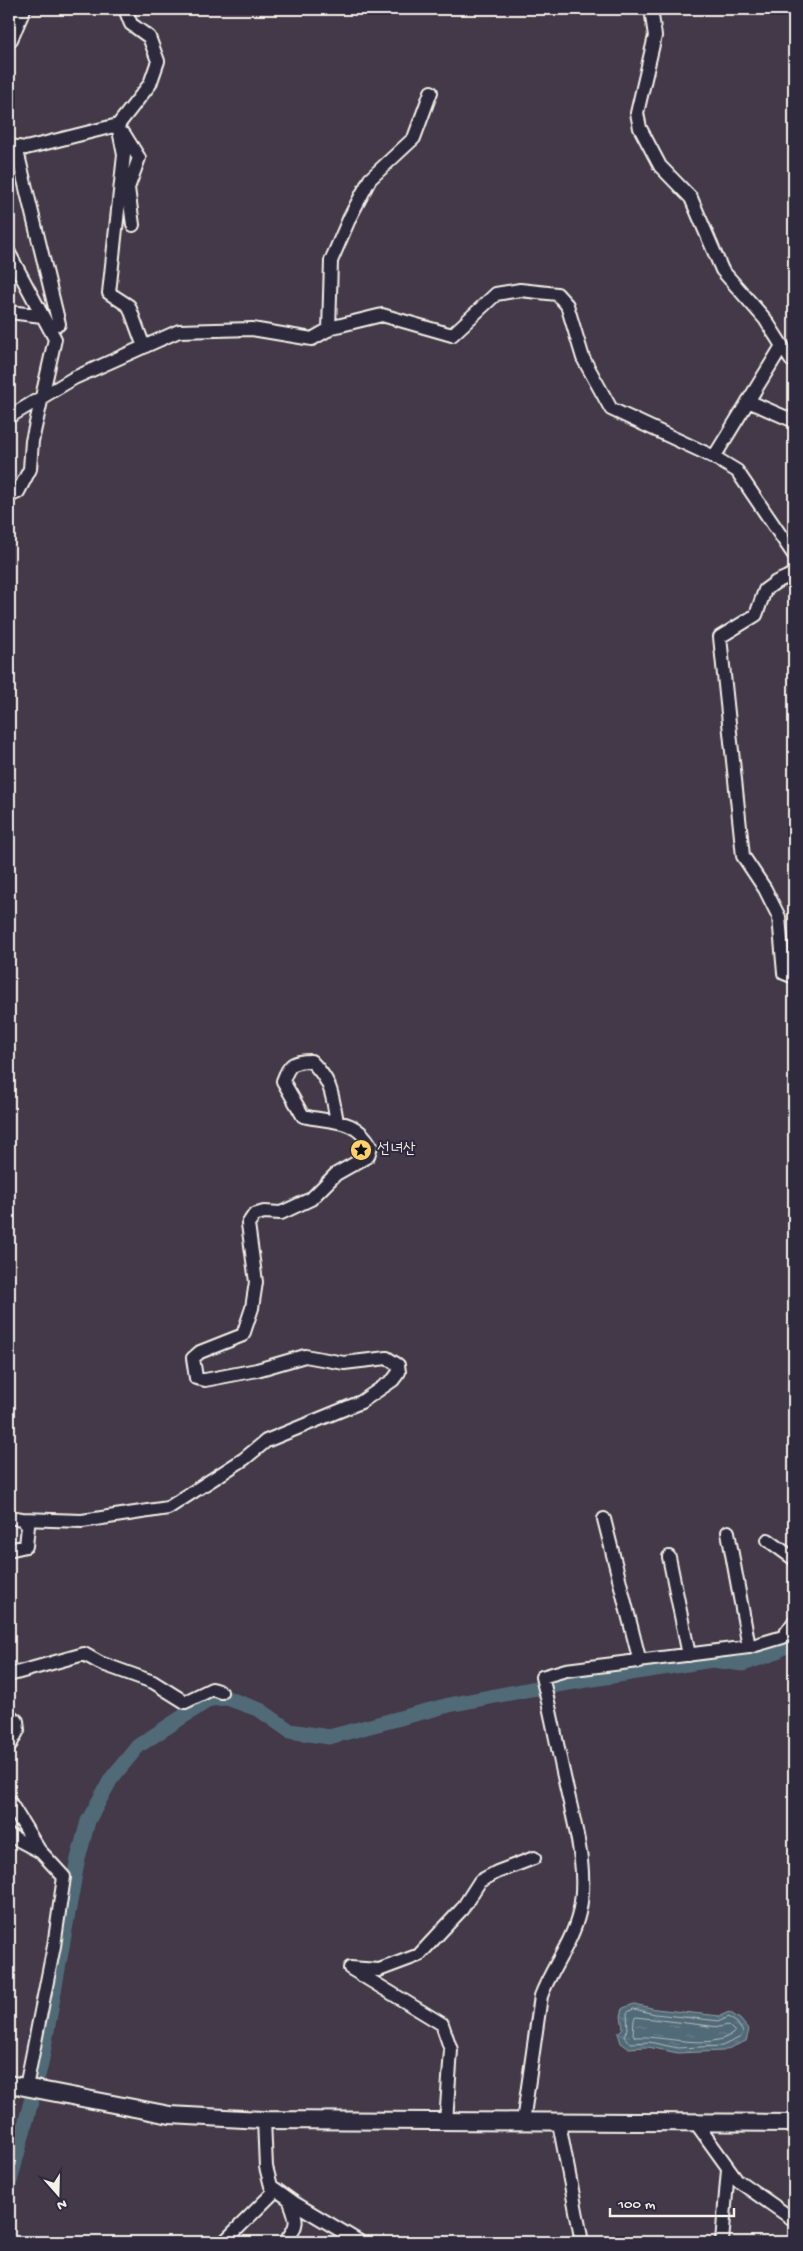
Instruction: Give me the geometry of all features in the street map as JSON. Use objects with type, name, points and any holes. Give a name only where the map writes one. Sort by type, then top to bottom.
[{"type":"main road","points":[[9,39],[22,9]]},
{"type":"main road","points":[[9,2084],[170,2115],[264,2120],[794,2123]]},
{"type":"street","points":[[59,324],[12,146],[26,148],[118,125],[150,84],[158,61],[149,37],[132,24],[124,9]]},
{"type":"street","points":[[651,9],[655,36],[637,113],[640,128],[660,166],[691,198],[722,270],[765,319],[791,360],[794,361]]},
{"type":"street","points":[[329,330],[331,261],[350,217],[370,180],[414,138],[431,92]]},
{"type":"street","points":[[118,125],[139,158],[128,188],[133,225]]},
{"type":"street","points":[[118,125],[124,155],[109,293],[129,306],[144,347]]},
{"type":"street","points":[[9,253],[55,339],[32,441],[30,470],[18,492],[9,496]]},
{"type":"street","points":[[9,417],[74,378],[179,331],[252,329],[312,339],[329,330],[382,315],[452,335],[496,294],[520,290],[557,294],[566,305],[583,358],[611,409],[714,457],[737,471],[794,555]]},
{"type":"street","points":[[9,312],[42,316]]},
{"type":"street","points":[[714,457],[782,346]]},
{"type":"street","points":[[748,400],[794,421]]},
{"type":"street","points":[[794,574],[776,582],[765,590],[756,615],[720,637],[743,856],[766,889],[779,917],[784,973],[794,976]]},
{"type":"street","points":[[9,1517],[82,1521],[168,1508],[244,1459],[266,1441],[361,1402],[393,1380],[399,1372],[398,1365],[387,1358],[344,1363],[305,1356],[257,1370],[204,1380],[196,1378],[194,1371],[193,1358],[200,1352],[243,1335],[252,1308],[256,1282],[248,1224],[254,1215],[264,1212],[281,1213],[311,1199],[336,1174],[368,1156],[372,1146],[366,1136],[347,1123],[337,1122],[303,1116],[283,1081],[288,1069],[297,1061],[311,1061],[330,1084],[337,1122]]},
{"type":"street","points":[[9,1550],[26,1546],[28,1526],[22,1519]]},
{"type":"street","points":[[604,1519],[640,1662]]},
{"type":"street","points":[[728,1532],[749,1647]]},
{"type":"street","points":[[768,1540],[794,1559]]},
{"type":"street","points":[[669,1557],[689,1655]]},
{"type":"street","points":[[523,2122],[542,1996],[548,1979],[572,1935],[579,1913],[583,1887],[580,1854],[542,1677],[566,1670],[749,1647],[782,1637],[794,1622]]},
{"type":"street","points":[[9,1675],[84,1654],[100,1663],[153,1682],[185,1702],[212,1689],[221,1692]]},
{"type":"street","points":[[9,1715],[17,1721],[18,1730],[9,1747]]},
{"type":"street","points":[[9,1801],[41,1852],[64,1877],[54,1946],[26,2087]]},
{"type":"street","points":[[9,1834],[41,1852]]},
{"type":"street","points":[[446,2122],[451,2050],[442,2024],[350,1968],[379,1970],[419,1955],[462,1909],[480,1881],[534,1858]]},
{"type":"street","points":[[264,2120],[266,2167],[272,2186],[289,2199],[360,2242]]},
{"type":"street","points":[[559,2123],[582,2242]]},
{"type":"street","points":[[696,2123],[736,2180],[794,2220]]},
{"type":"street","points":[[722,2242],[728,2169]]},
{"type":"street","points":[[224,2242],[276,2190]]},
{"type":"street","points":[[285,2242],[295,2230],[297,2221],[289,2199]]},
{"type":"water","points":[[634,2004],[656,2009],[720,2016],[729,2012],[740,2019],[749,2030],[746,2041],[723,2051],[678,2053],[648,2047],[628,2048],[621,2043],[618,2033],[623,2028],[621,2016],[623,2008]]},
{"type":"waterway","points":[[9,2185],[41,2064],[77,1863],[88,1821],[111,1779],[138,1746],[210,1699],[227,1698],[260,1710],[290,1731],[329,1737],[449,1705],[531,1689],[712,1660],[743,1664],[772,1654],[794,1641]]},
{"type":"place","name":"선녀산","points":[[361,1150]]}]
